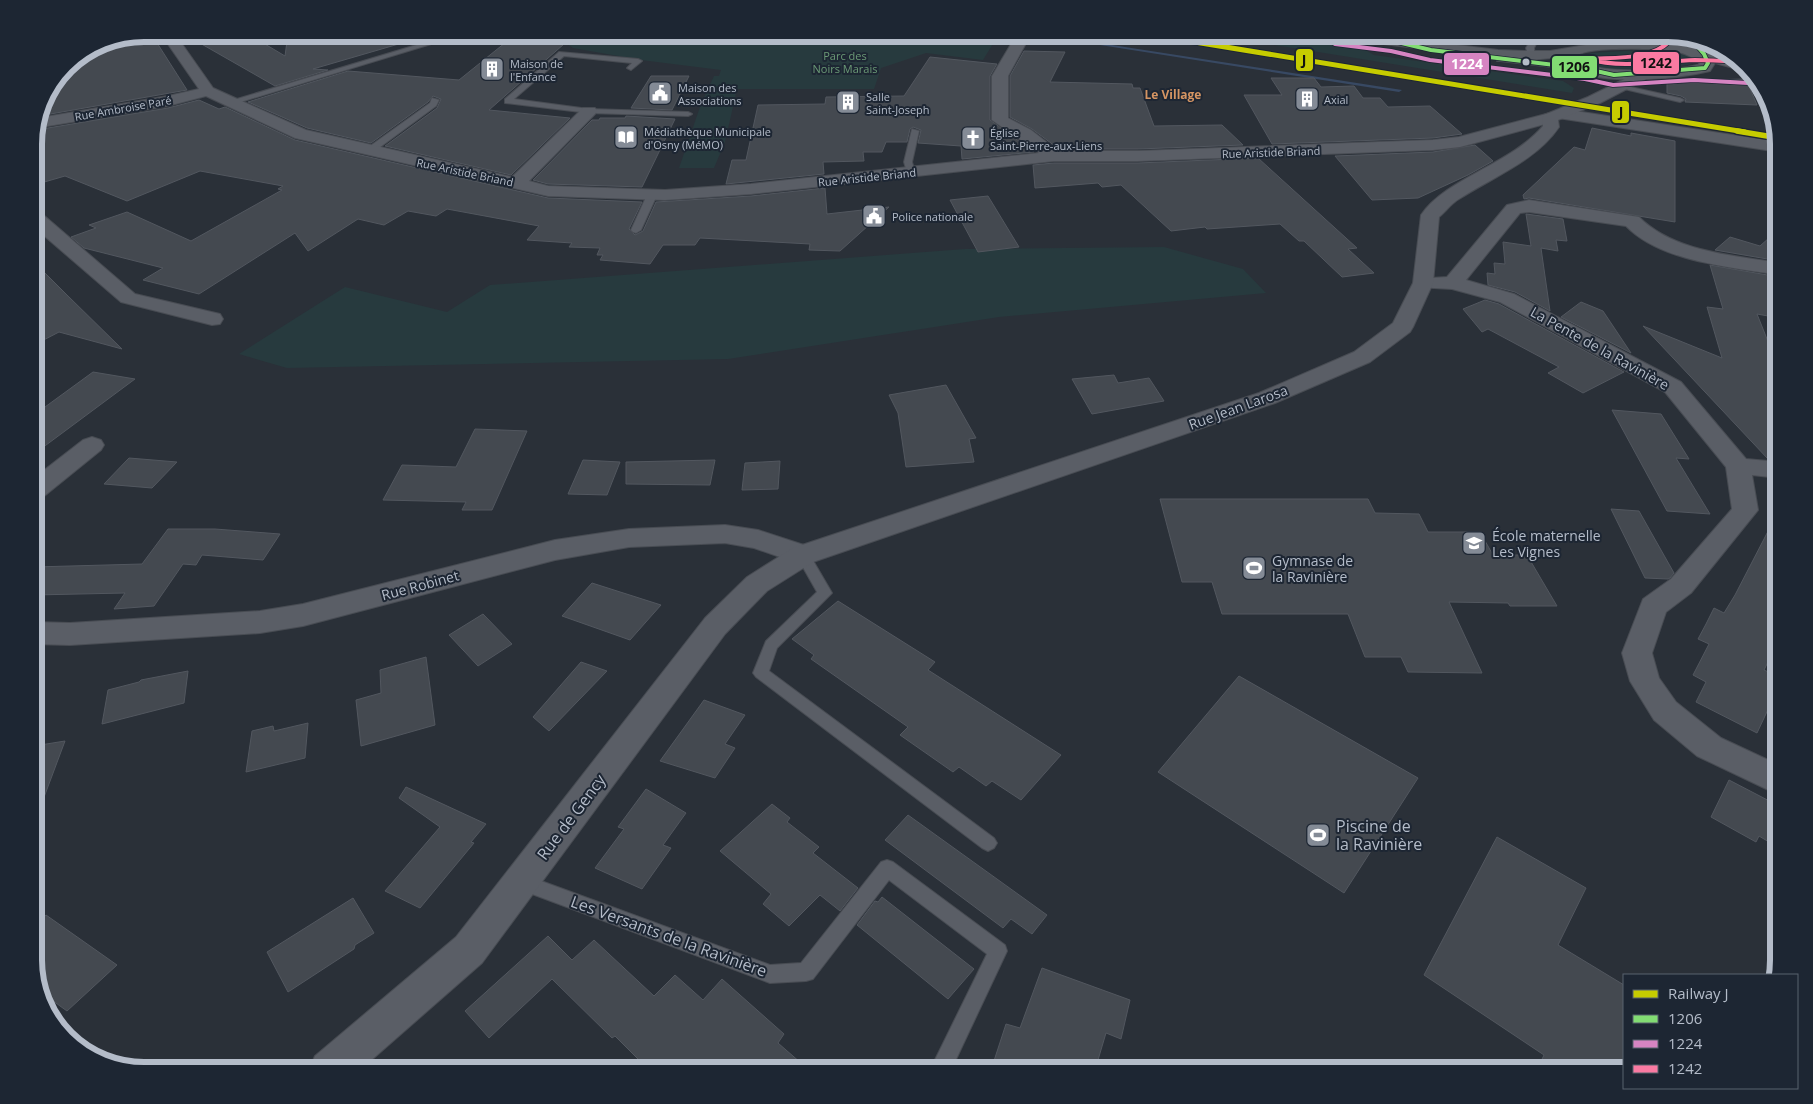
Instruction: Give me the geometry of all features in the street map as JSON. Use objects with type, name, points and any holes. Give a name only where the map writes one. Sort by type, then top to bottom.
[{"type":"main road","points":[[1401,42],[1500,54],[1614,75],[1694,70],[1741,73]]},
{"type":"main road","points":[[1500,54],[1557,54],[1624,42]]},
{"type":"main road","points":[[1689,45],[1705,57],[1730,63]]},
{"type":"main road","points":[[1575,50],[1570,53],[1569,58],[1587,69]]},
{"type":"main road","points":[[1694,70],[1707,66],[1708,63],[1705,57]]},
{"type":"street","name":"Rue Aristide Briand","points":[[174,42],[208,91],[301,134],[548,191],[652,195],[751,189],[1054,156],[1195,154],[1433,145],[1460,142],[1556,116],[1594,100],[1646,74]]},
{"type":"street","points":[[1019,42],[1000,76],[1000,120],[1025,134],[1054,156]]},
{"type":"street","points":[[1587,69],[1604,84],[1603,94]]},
{"type":"street","name":"Rue Ambroise Paré","points":[[45,122],[168,101],[208,91]]},
{"type":"street","points":[[517,183],[590,111]]},
{"type":"street","points":[[1556,116],[1770,146]]},
{"type":"street","name":"Rue Jean Larosa","points":[[803,555],[1276,395],[1362,357],[1402,327],[1422,283],[1430,215],[1451,196],[1508,163],[1540,140],[1551,127],[1556,116]]},
{"type":"street","points":[[1452,283],[1514,209],[1529,206],[1632,221],[1636,228],[1665,243],[1700,256],[1770,268]]},
{"type":"street","points":[[43,225],[128,298],[212,318]]},
{"type":"street","name":"La Pente de la Ravinière","points":[[1422,283],[1452,283],[1507,298],[1673,387],[1738,466]]},
{"type":"street","points":[[43,484],[92,445]]},
{"type":"street","points":[[1770,469],[1738,466],[1745,510],[1681,586],[1653,606],[1637,652],[1645,681],[1665,712],[1709,747],[1770,777]]},
{"type":"street","name":"Rue Robinet","points":[[43,633],[79,633],[277,619],[321,611],[554,550],[629,538],[725,534],[758,540],[803,555]]},
{"type":"street","name":"Rue de Gency","points":[[339,1062],[468,950],[522,882],[715,626],[757,584],[803,555]]},
{"type":"lane","points":[[231,102],[433,42]]},
{"type":"lane","points":[[1397,42],[1431,50],[1587,69]]},
{"type":"lane","points":[[1532,55],[1530,48],[1534,42]]},
{"type":"lane","points":[[631,68],[638,61],[562,54],[508,101],[590,111],[688,114]]},
{"type":"lane","points":[[1620,86],[1680,100]]},
{"type":"lane","points":[[369,151],[433,104],[435,100]]},
{"type":"lane","points":[[911,172],[908,162],[915,131]]},
{"type":"lane","points":[[636,230],[652,195]]},
{"type":"lane","points":[[803,555],[825,593],[772,645],[761,673],[988,843]]},
{"type":"lane","name":"Les Versants de la Ravinière","points":[[522,882],[770,974],[806,972],[887,868],[998,951],[944,1062]]},
{"type":"green space","name":"Parc des Noirs Marais","points":[[561,42],[994,42],[983,60],[926,53],[881,68],[874,89],[737,89],[725,142],[714,168],[679,168],[701,104],[714,76],[719,76],[721,70],[641,60],[573,48]]},
{"type":"green space","points":[[1256,42],[1359,42],[1360,47],[1374,55],[1563,81],[1574,88],[1572,93]]},
{"type":"green space","points":[[1656,49],[1683,53],[1691,58],[1693,62],[1688,65],[1664,68],[1616,70],[1590,64],[1583,57],[1591,53]]},
{"type":"green space","points":[[1164,247],[1243,269],[1266,293],[999,317],[728,359],[287,368],[239,354],[345,287],[447,312],[490,285],[965,249]]},
{"type":"building","points":[[156,42],[187,90],[47,115],[56,93],[72,72],[99,53],[131,43]]},
{"type":"building","points":[[198,42],[261,42],[285,56],[287,42],[406,42],[313,69],[328,70],[275,86]]},
{"type":"building","points":[[506,42],[564,44],[489,110],[570,118],[511,175],[385,146],[437,108],[441,99],[433,96],[428,102],[371,143],[307,128],[248,102],[348,71],[459,80]]},
{"type":"building","points":[[1024,51],[1065,52],[1050,82],[1132,84],[1133,88],[1140,88],[1154,126],[1222,125],[1243,145],[1138,149],[1059,149],[1032,129],[1010,117],[1010,76]]},
{"type":"building","points":[[930,57],[997,64],[990,76],[990,120],[1034,152],[962,159],[961,146],[918,143],[921,130],[913,127],[910,129],[907,142],[886,142],[882,152],[863,152],[864,161],[823,162],[824,174],[726,184],[732,160],[746,160],[758,105],[825,104],[826,97],[904,96]]},
{"type":"building","name":"Maison des Associations","points":[[651,76],[689,76],[672,110],[631,108]]},
{"type":"building","points":[[1271,78],[1314,78],[1321,87],[1354,86],[1363,98],[1380,98],[1388,107],[1430,106],[1462,134],[1433,138],[1272,144],[1244,95],[1282,95]]},
{"type":"building","points":[[1746,79],[1757,105],[1685,102],[1686,99],[1681,96],[1667,93],[1667,81]]},
{"type":"building","points":[[199,100],[219,109],[225,107],[295,140],[548,198],[642,202],[629,229],[635,235],[643,231],[656,202],[751,196],[825,188],[827,214],[889,207],[840,251],[809,250],[810,244],[700,238],[695,245],[663,245],[650,264],[600,260],[603,255],[597,255],[600,248],[569,247],[572,243],[527,240],[539,226],[447,209],[436,216],[408,211],[384,225],[358,219],[308,251],[295,233],[199,294],[143,280],[163,268],[84,248],[71,237],[96,228],[89,225],[127,212],[191,241],[282,190],[278,189],[283,186],[200,171],[127,201],[65,176],[43,182],[44,129],[168,108]]},
{"type":"building","points":[[626,116],[675,119],[642,187],[548,184],[533,180],[592,120],[599,120],[600,118],[625,118]]},
{"type":"building","points":[[1592,128],[1631,136],[1631,133],[1675,141],[1675,222],[1529,198],[1524,199],[1523,195],[1574,147],[1585,150]]},
{"type":"building","points":[[1475,145],[1493,161],[1418,198],[1372,200],[1335,156],[1433,152]]},
{"type":"building","points":[[1258,158],[1357,248],[1348,249],[1374,273],[1342,277],[1304,241],[1299,241],[1280,224],[1207,229],[1205,227],[1171,231],[1121,185],[1102,187],[1098,183],[1035,188],[1033,165],[1054,163],[1138,163]]},
{"type":"building","points":[[988,196],[1019,247],[978,252],[950,200]]},
{"type":"building","points":[[1526,214],[1563,219],[1567,241],[1556,240],[1558,251],[1541,248],[1550,311],[1515,292],[1488,285],[1487,273],[1495,274],[1494,263],[1505,264],[1503,242],[1531,246]]},
{"type":"building","points":[[1730,237],[1760,246],[1770,237],[1770,259],[1715,250]]},
{"type":"building","points":[[1710,265],[1770,275],[1770,316],[1757,314],[1770,346],[1770,459],[1643,326],[1722,358],[1707,307],[1723,309]]},
{"type":"building","points":[[43,271],[122,349],[59,332],[43,340]]},
{"type":"building","points":[[1485,300],[1499,304],[1624,372],[1583,393],[1548,373],[1559,367],[1488,329],[1482,332],[1463,309]]},
{"type":"building","points":[[1581,302],[1603,311],[1631,353],[1561,317]]},
{"type":"building","points":[[93,372],[135,379],[43,447],[43,408]]},
{"type":"building","points":[[1114,375],[1118,383],[1149,378],[1164,401],[1092,414],[1072,379]]},
{"type":"building","points":[[946,385],[976,438],[969,439],[974,462],[906,467],[898,413],[889,395]]},
{"type":"building","points":[[1612,410],[1661,414],[1689,459],[1676,458],[1710,514],[1667,511]]},
{"type":"building","points":[[475,429],[527,431],[492,510],[462,510],[466,502],[383,500],[402,465],[456,467]]},
{"type":"building","points":[[129,458],[177,462],[152,488],[104,484]]},
{"type":"building","points":[[583,460],[620,462],[607,495],[568,494]]},
{"type":"building","points":[[715,460],[710,485],[626,484],[626,462]]},
{"type":"building","points":[[780,461],[778,489],[742,490],[745,463]]},
{"type":"building","points":[[1160,499],[1368,499],[1375,513],[1419,514],[1428,532],[1480,532],[1493,555],[1527,555],[1557,606],[1510,606],[1508,603],[1449,602],[1482,673],[1408,672],[1401,657],[1365,657],[1348,614],[1222,614],[1212,582],[1182,582]]},
{"type":"building","points":[[1611,509],[1639,511],[1674,573],[1670,578],[1645,578]]},
{"type":"building","points":[[1770,527],[1770,658],[1764,670],[1770,673],[1770,705],[1757,733],[1696,702],[1706,682],[1693,675],[1709,644],[1698,639],[1714,608],[1724,613]]},
{"type":"building","points":[[168,529],[215,529],[280,534],[263,560],[202,555],[196,565],[183,564],[154,606],[114,609],[125,593],[43,595],[43,567],[142,564]]},
{"type":"building","points":[[592,583],[661,605],[630,640],[562,616]]},
{"type":"building","points":[[838,601],[935,662],[928,670],[1061,755],[1021,800],[992,781],[986,786],[959,767],[953,772],[900,735],[908,727],[811,659],[814,655],[792,639]]},
{"type":"building","points":[[483,614],[512,644],[478,666],[449,635]]},
{"type":"building","points":[[426,657],[435,725],[361,746],[356,700],[381,693],[380,670]]},
{"type":"building","points":[[581,662],[607,671],[549,731],[533,717]]},
{"type":"building","points":[[188,671],[184,703],[102,724],[108,690],[141,680]]},
{"type":"building","name":"Piscine de la Ravinière","points":[[1239,676],[1418,778],[1344,893],[1158,772]]},
{"type":"building","points":[[704,700],[745,715],[725,744],[735,748],[715,778],[660,761]]},
{"type":"building","points":[[308,723],[305,758],[246,772],[252,731],[273,726],[274,731]]},
{"type":"building","points":[[65,741],[43,800],[43,745]]},
{"type":"building","points":[[1729,780],[1770,801],[1770,843],[1759,836],[1756,842],[1711,817]]},
{"type":"building","points":[[406,787],[486,824],[471,842],[474,843],[420,908],[385,891],[440,827],[399,798]]},
{"type":"building","points":[[646,789],[686,813],[663,845],[671,848],[642,889],[595,868],[624,829],[618,827]]},
{"type":"building","points":[[772,804],[790,818],[787,822],[819,847],[813,853],[858,888],[840,911],[820,895],[789,926],[763,904],[771,894],[720,851]]},
{"type":"building","points":[[908,815],[1047,915],[1032,934],[1011,919],[1003,928],[885,840]]},
{"type":"building","points":[[1497,837],[1586,888],[1558,945],[1623,984],[1623,1062],[1541,1062],[1544,1055],[1424,975]]},
{"type":"building","points":[[882,897],[974,969],[948,999],[857,925],[875,901],[878,902]]},
{"type":"building","points":[[353,898],[374,933],[355,945],[354,949],[288,992],[267,952]]},
{"type":"building","points":[[46,915],[117,965],[67,1011],[50,999],[44,979],[43,918]]},
{"type":"building","points":[[548,936],[572,960],[594,940],[654,996],[675,975],[703,1000],[722,979],[784,1034],[778,1043],[800,1062],[641,1062],[615,1036],[612,1038],[552,979],[489,1038],[465,1011]]},
{"type":"building","points":[[1042,968],[1130,1000],[1121,1039],[1106,1033],[1097,1062],[994,1062],[1006,1024],[1020,1028]]},
{"type":"waterway","points":[[1085,42],[1399,90]]},
{"type":"rail line","name":"J","points":[[1195,42],[1770,137]]},
{"type":"transit line","name":"1206","points":[[1397,42],[1431,50],[1587,69],[1614,75],[1705,68],[1708,63],[1698,47]]},
{"type":"transit line","name":"1242","points":[[1669,42],[1662,49],[1649,54],[1587,59],[1600,63],[1627,65],[1695,60],[1727,61]]},
{"type":"transit line","name":"1224","points":[[1335,44],[1391,51],[1430,60],[1585,79],[1613,85],[1694,80],[1748,83]]},
{"type":"place","name":"Maison de l'Enfance","points":[[492,69]]},
{"type":"place","name":"Maison des Associations","points":[[660,93]]},
{"type":"place","name":"Axial","points":[[1307,99]]},
{"type":"place","name":"Salle Saint-Joseph","points":[[848,102]]},
{"type":"place","name":"Médiathèque Municipale d'Osny (MéMO)","points":[[626,137]]},
{"type":"place","name":"Église Saint-Pierre-aux-Liens","points":[[973,138]]},
{"type":"place","name":"Police nationale","points":[[874,216]]},
{"type":"place","name":"École maternelle Les Vignes","points":[[1474,543]]},
{"type":"place","name":"Gymnase de la Ravinière","points":[[1254,568]]},
{"type":"place","name":"Piscine de la Ravinière","points":[[1318,835]]},
{"type":"district","name":"Le Village","points":[[1173,94]]}]
